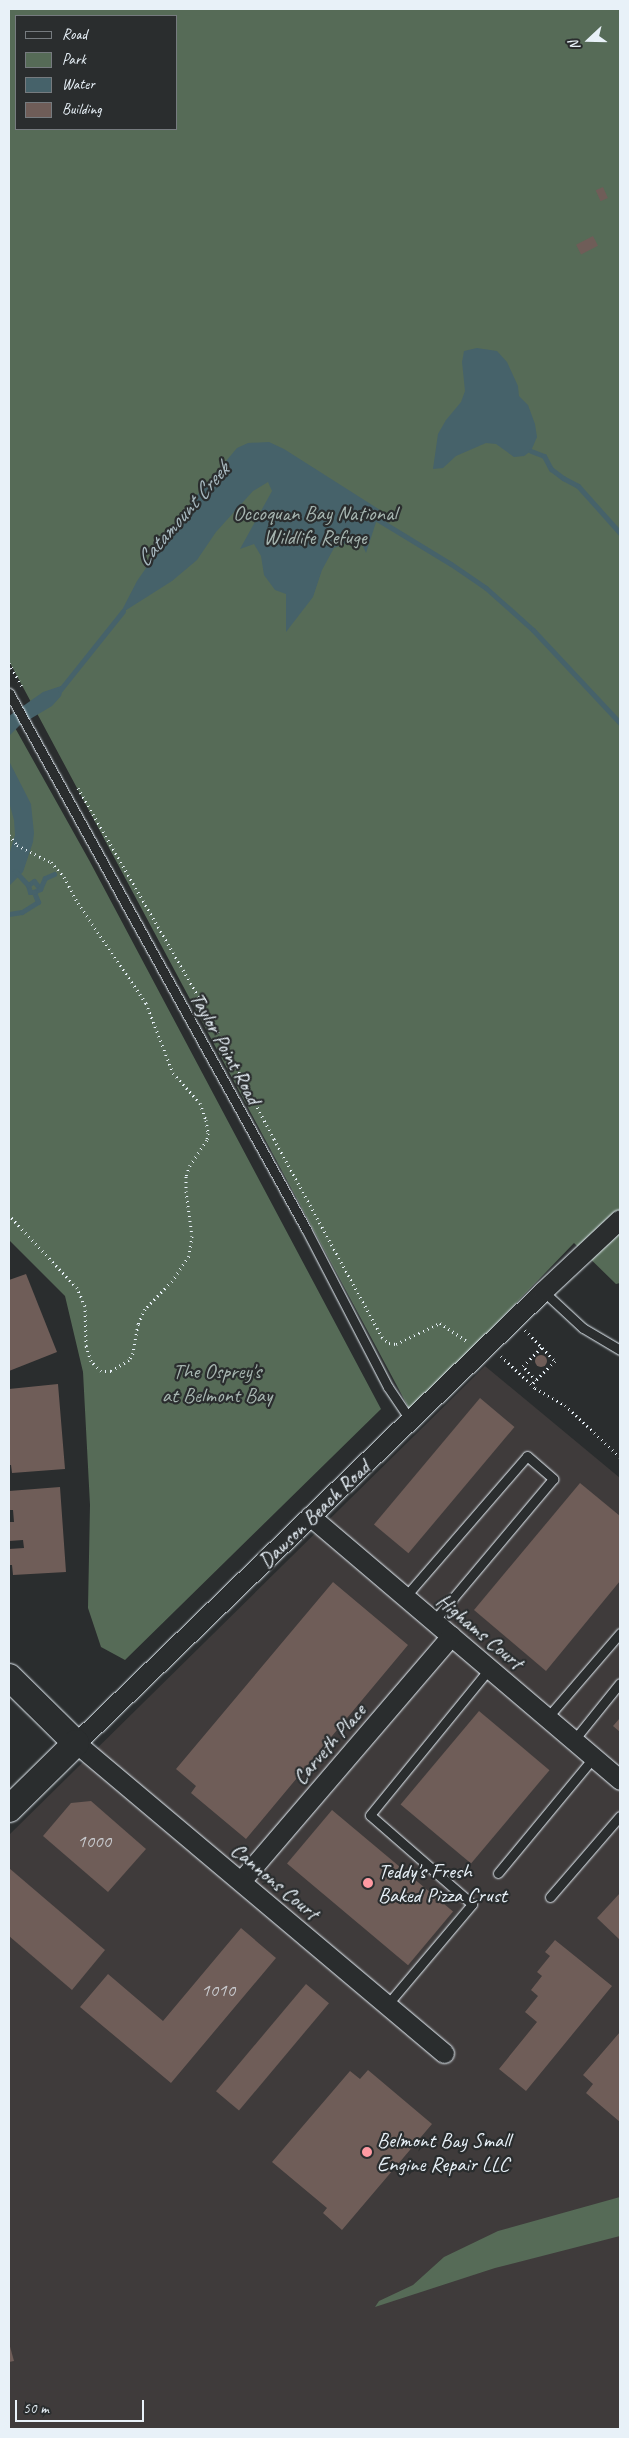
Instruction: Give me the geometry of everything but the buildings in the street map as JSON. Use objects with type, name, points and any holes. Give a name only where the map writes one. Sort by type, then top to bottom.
[{"type":"street","name":"Dawson Beach Road","points":[[9,1809],[543,1291],[620,1220]]},
{"type":"street","name":"Highams Court","points":[[310,1516],[620,1780]]},
{"type":"street","name":"Carveth Place","points":[[241,1882],[451,1636]]},
{"type":"street","points":[[9,1677],[76,1743]]},
{"type":"street","name":"Cannons Court","points":[[76,1743],[444,2053]]},
{"type":"lane","name":"Taylor Point Road","points":[[9,693],[306,1229],[388,1386],[410,1421]]},
{"type":"lane","points":[[543,1291],[578,1323],[620,1350]]},
{"type":"lane","points":[[406,1598],[527,1456],[553,1479],[434,1621]]},
{"type":"lane","points":[[547,1718],[620,1633]]},
{"type":"lane","points":[[387,2005],[472,1904],[370,1815],[490,1669]]},
{"type":"lane","points":[[574,1740],[620,1684]]},
{"type":"lane","points":[[498,1873],[594,1757]]},
{"type":"lane","points":[[550,1897],[620,1816]]},
{"type":"path","points":[[9,662],[22,687]]},
{"type":"path","points":[[76,784],[196,993],[382,1337],[389,1343],[396,1344],[440,1323],[469,1343]]},
{"type":"path","points":[[9,836],[17,845],[41,855],[55,866],[106,947],[146,1003],[173,1073],[200,1103],[207,1125],[207,1140],[190,1165],[186,1176],[192,1236],[189,1256],[172,1281],[145,1309],[135,1333],[133,1353],[124,1364],[111,1371],[101,1371],[95,1367],[88,1354],[85,1306],[77,1288],[9,1215]]},
{"type":"path","points":[[531,1384],[555,1361],[538,1343]]},
{"type":"path","points":[[536,1380],[523,1366],[542,1347]]},
{"type":"path","points":[[499,1353],[531,1384],[565,1405],[620,1457]]},
{"type":"shaded area","points":[[485,1366],[620,1478],[620,2429],[9,2429],[9,1835]]},
{"type":"green space","name":"Occoquan Bay National Wildlife Refuge","points":[[9,9],[620,9],[620,1283],[616,1284],[574,1243],[411,1412],[9,661]]},
{"type":"green space","name":"The Osprey's at Belmont Bay","points":[[9,717],[89,860],[381,1409],[125,1660],[101,1647],[88,1608],[90,1505],[83,1372],[65,1296],[9,1240]]},
{"type":"green space","points":[[620,2197],[620,2236],[495,2268],[375,2307],[379,2301],[413,2285],[444,2257],[498,2231]]},
{"type":"water","points":[[477,348],[497,351],[507,362],[518,386],[519,396],[528,405],[535,424],[537,437],[531,451],[524,456],[514,457],[496,444],[486,443],[456,456],[443,468],[433,469],[438,434],[446,420],[461,402],[465,391],[462,362],[464,351]]},
{"type":"water","points":[[269,442],[284,449],[380,510],[366,553],[362,544],[351,541],[334,548],[322,570],[313,597],[286,632],[286,594],[275,590],[264,575],[261,556],[254,544],[240,549],[272,491],[268,482],[253,491],[216,532],[197,560],[172,581],[120,614],[137,581],[194,499],[237,448],[248,443]]},
{"type":"water","points":[[64,685],[61,696],[52,706],[20,725],[9,736],[9,716],[43,692]]},
{"type":"water","points":[[9,761],[31,804],[34,833],[23,872],[9,886],[9,855],[15,835],[14,820],[9,802]]},
{"type":"waterway","points":[[531,451],[544,456],[551,469],[578,486],[620,533]]},
{"type":"waterway","name":"Catamount Creek","points":[[372,516],[451,564],[486,588],[533,630],[620,723]]},
{"type":"waterway","name":"Catamount Creek","points":[[60,690],[123,611]]},
{"type":"waterway","points":[[9,914],[22,912],[38,902],[34,892],[30,892],[28,885],[15,871]]},
{"type":"waterway","points":[[34,892],[40,889],[45,878],[54,874]]},
{"type":"waterway","points":[[28,885],[34,881],[40,889]]},
{"type":"place","name":"Teddy's Fresh Baked Pizza Crust","points":[[368,1883]]},
{"type":"place","name":"Belmont Bay Small Engine Repair LLC","points":[[367,2152]]}]
